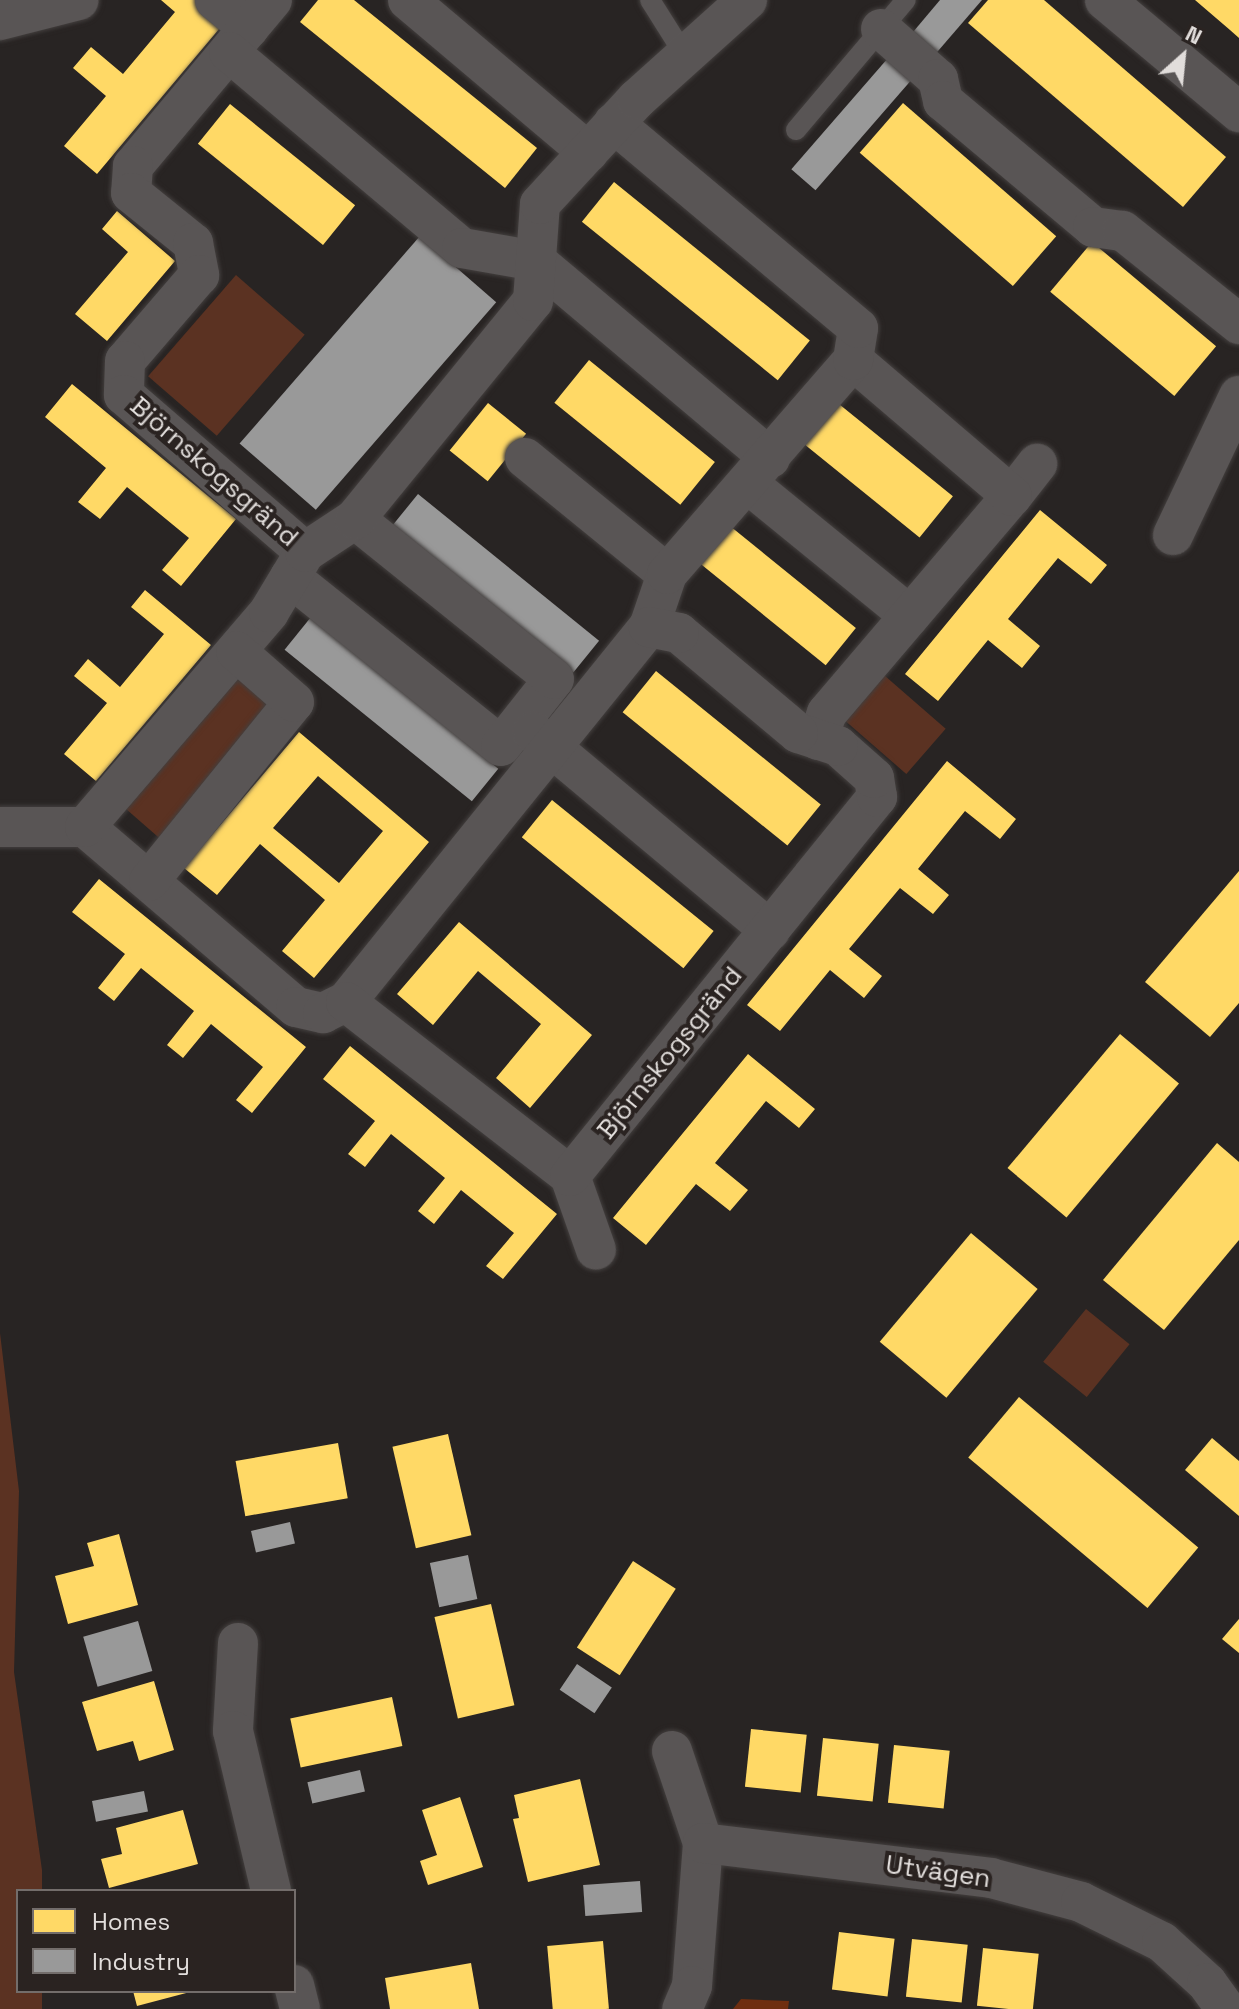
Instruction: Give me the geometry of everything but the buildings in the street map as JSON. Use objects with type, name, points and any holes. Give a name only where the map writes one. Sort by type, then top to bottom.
[{"type":"street","points":[[0,20],[79,0]]},
{"type":"street","points":[[215,0],[250,27],[462,248],[536,261],[910,616]]},
{"type":"street","points":[[408,0],[588,152]]},
{"type":"street","name":"Björnskogsgränd","points":[[85,827],[236,651],[297,565],[355,519],[533,301],[540,204],[614,123],[684,54],[747,0]]},
{"type":"street","points":[[1105,0],[1239,112]]},
{"type":"street","points":[[894,14],[938,79],[943,101],[1093,227],[1123,231],[1239,324]]},
{"type":"street","name":"Björnskogsgränd","points":[[250,27],[133,166],[131,193],[193,243],[199,275],[125,361],[124,395],[297,565],[501,746],[554,679],[355,519]]},
{"type":"street","points":[[0,827],[85,827],[296,1007],[323,1013],[346,1002],[649,627],[667,574],[853,360],[858,328],[614,123]]},
{"type":"street","points":[[853,360],[1012,496]]},
{"type":"street","points":[[1173,535],[1239,396]]},
{"type":"street","points":[[525,458],[667,574]]},
{"type":"street","points":[[818,740],[827,713],[1037,464]]},
{"type":"street","name":"Björnskogsgränd","points":[[570,1176],[877,797],[874,778],[838,746],[798,733],[679,633],[649,627]]},
{"type":"street","points":[[149,881],[294,702],[236,651]]},
{"type":"street","points":[[520,721],[770,930]]},
{"type":"street","points":[[346,1002],[570,1176],[596,1250]]},
{"type":"street","points":[[238,1643],[233,1731],[271,1889]]},
{"type":"street","points":[[672,1751],[703,1843],[692,1986],[682,2009]]},
{"type":"street","name":"Utvägen","points":[[703,1843],[991,1878],[1081,1902],[1162,1942],[1207,1983],[1226,2009]]},
{"type":"lane","points":[[650,0],[684,54]]},
{"type":"lane","points":[[796,130],[894,14]]},
{"type":"shaded area","points":[[236,275],[305,335],[217,436],[148,376]]},
{"type":"shaded area","points":[[877,669],[946,729],[906,774],[838,714]]},
{"type":"shaded area","points":[[234,671],[276,707],[161,839],[119,803]]},
{"type":"shaded area","points":[[1086,1309],[1130,1344],[1087,1397],[1043,1362]]},
{"type":"shaded area","points":[[0,1333],[19,1491],[14,1672],[42,1870],[42,1889],[16,1889],[16,1993],[42,1993],[42,2009],[0,2009]]},
{"type":"shaded area","points":[[741,1999],[789,2001],[788,2009],[733,2009]]}]
